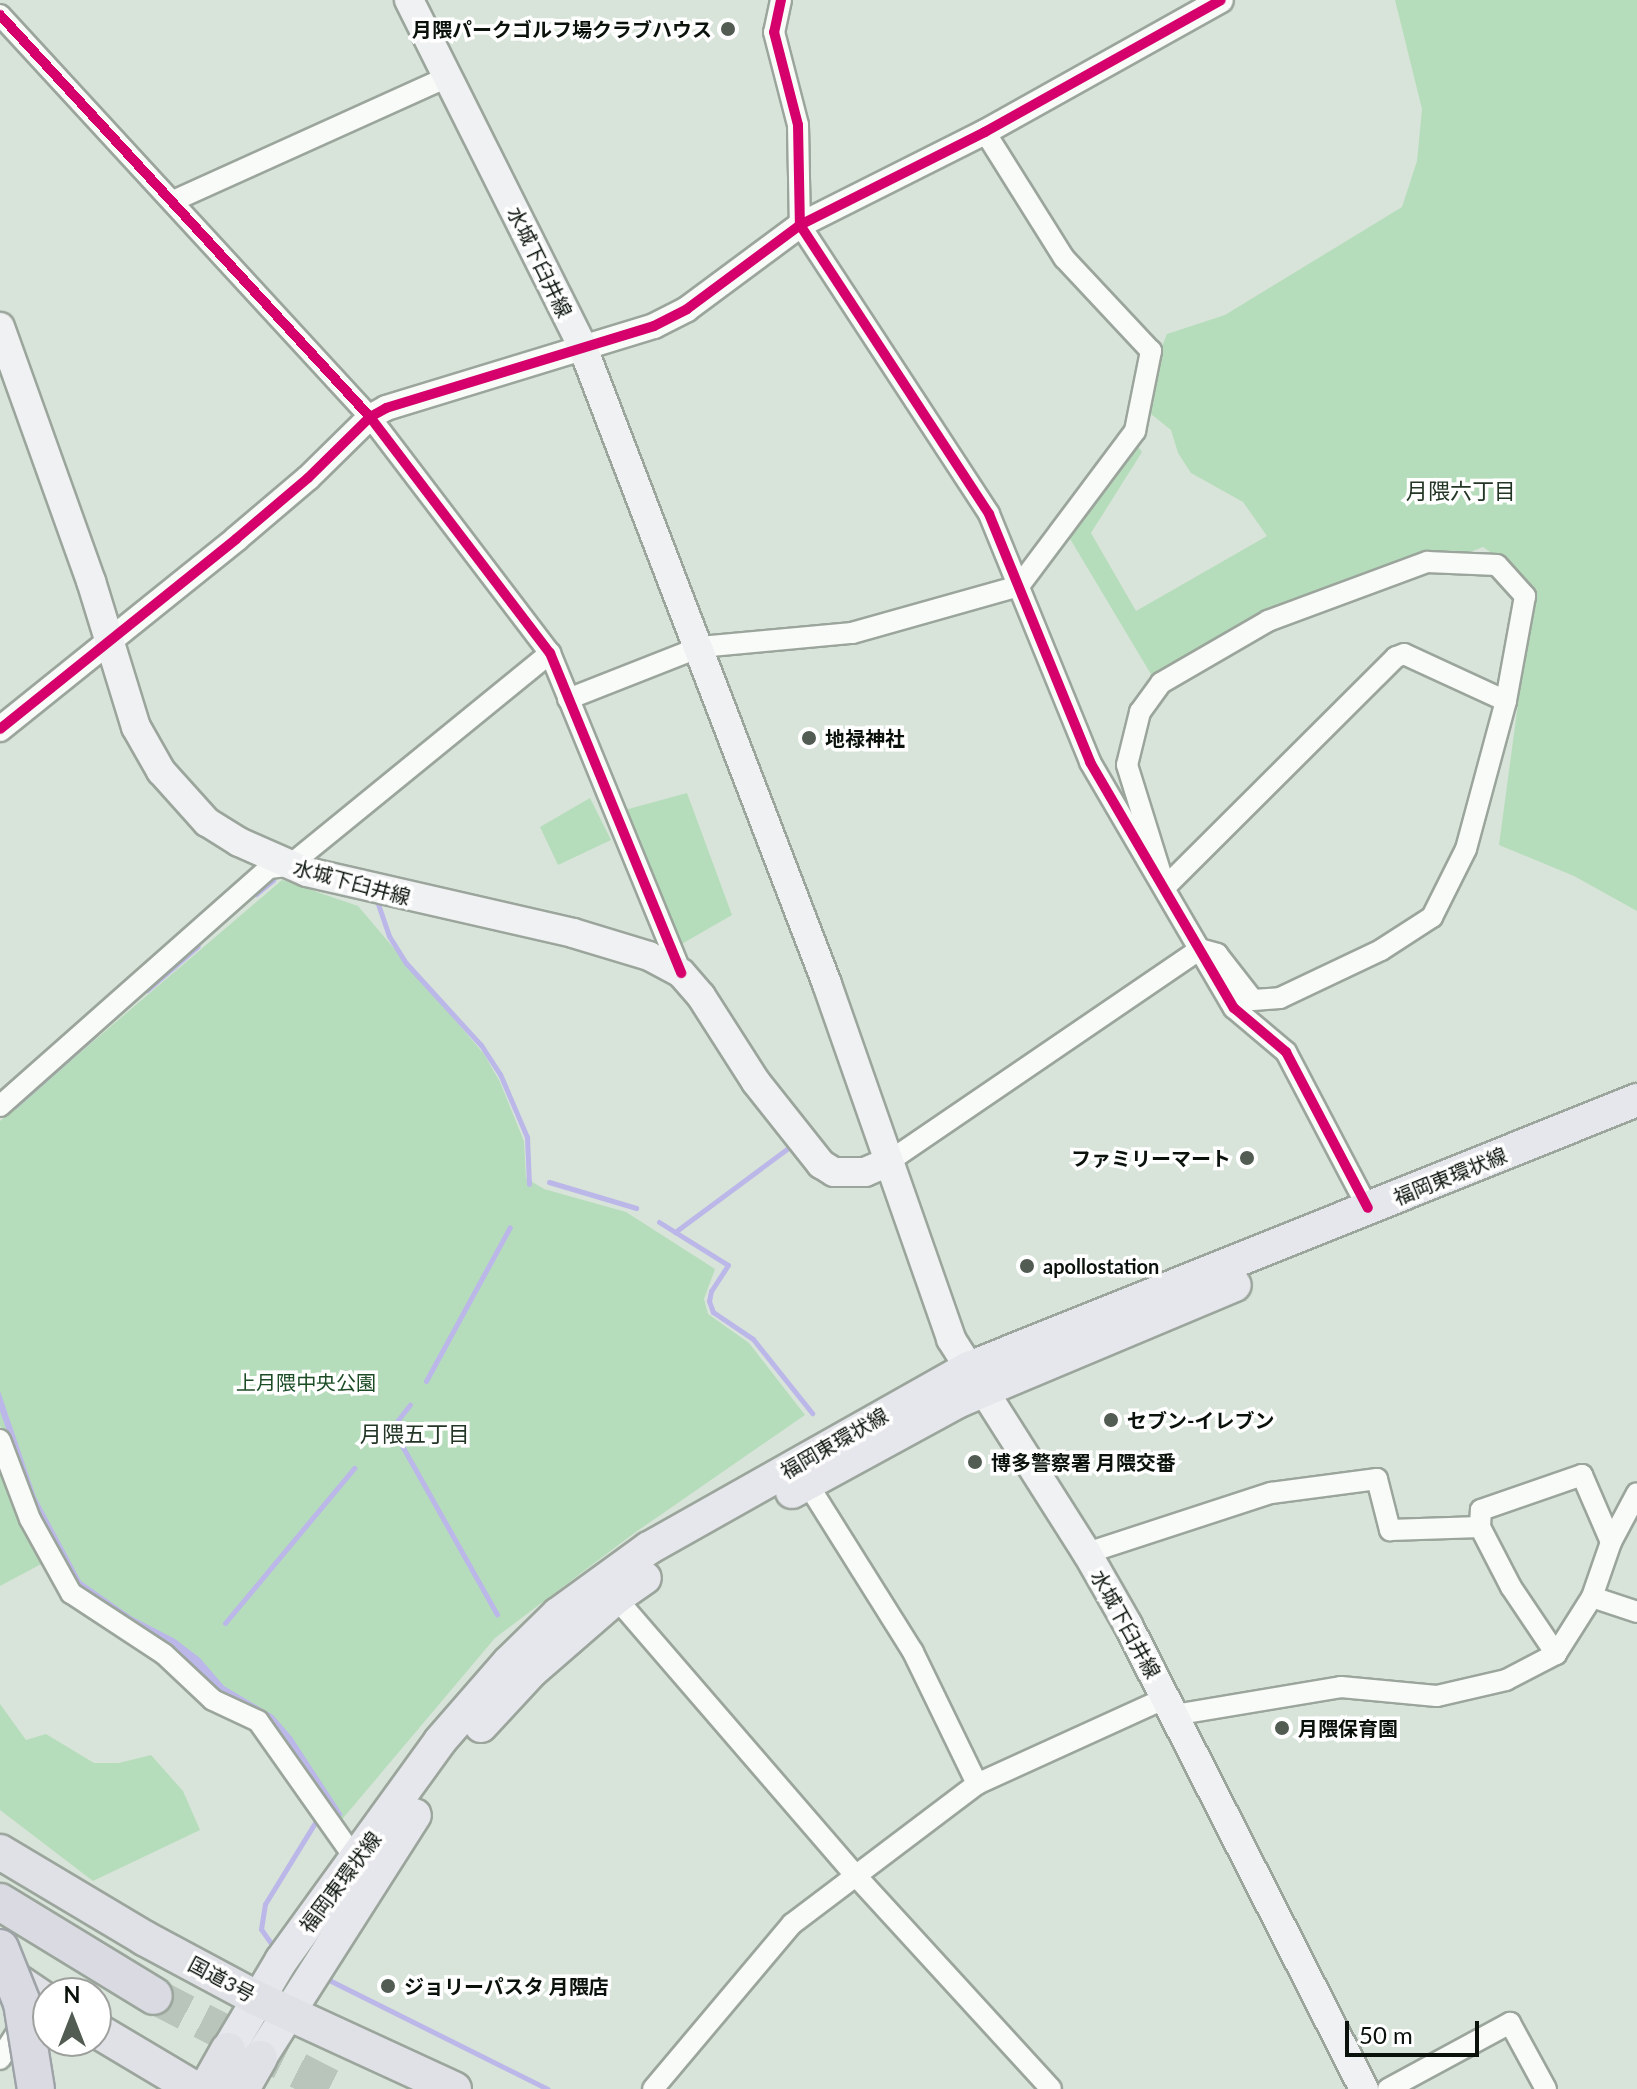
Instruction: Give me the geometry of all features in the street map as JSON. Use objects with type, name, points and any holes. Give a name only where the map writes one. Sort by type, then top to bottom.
[{"type":"highway","name":"国道3号","points":[[0,1852],[130,1930],[256,1998],[454,2089]]},
{"type":"highway","points":[[0,1902],[148,2006],[0,1928]]},
{"type":"highway","points":[[0,1948],[22,2003],[36,2089]]},
{"type":"highway","points":[[0,1970],[32,1991]]},
{"type":"highway","points":[[112,2040],[195,2089]]},
{"type":"highway","points":[[206,2089],[244,2054]]},
{"type":"highway","points":[[242,2089],[244,2054]]},
{"type":"main road","name":"水城下臼井線","points":[[409,0],[583,348],[827,984],[951,1339],[1087,1553],[1170,1706],[1364,2089]]},
{"type":"main road","name":"水城下臼井線","points":[[0,327],[109,640],[136,727],[179,795],[207,822],[289,866],[618,945],[649,956],[681,973],[717,1018],[756,1082],[821,1164],[834,1172],[865,1172],[888,1162]]},
{"type":"main road","name":"福岡東環状線","points":[[244,2054],[256,1998],[440,1741],[509,1662],[558,1614],[649,1548],[976,1379],[1368,1208],[1637,1100]]},
{"type":"main road","name":"福岡東環状線","points":[[244,2054],[287,2012],[457,1754],[532,1671],[616,1598],[704,1540],[807,1483],[976,1379],[1637,1122]]},
{"type":"street","points":[[781,0],[774,32],[798,125],[800,225],[989,514],[1090,762],[1234,1008],[1286,1052],[1368,1208]]},
{"type":"street","points":[[0,729],[109,640],[135,623],[308,478],[370,417],[386,408],[654,326],[687,309],[800,225],[985,132],[1221,0]]},
{"type":"street","points":[[0,15],[370,417],[550,653],[681,973]]},
{"type":"street","points":[[173,201],[448,77]]},
{"type":"street","points":[[568,699],[700,647],[852,633],[1019,586],[1135,431],[1153,357],[1151,351],[1064,258],[985,132]]},
{"type":"street","points":[[1165,887],[1127,765],[1140,712],[1161,683],[1268,621],[1427,562],[1497,565],[1525,596],[1506,701],[1466,849],[1432,917],[1381,950],[1280,998],[1253,1000],[1217,954],[1200,949]]},
{"type":"street","points":[[0,1106],[269,868],[289,866],[550,653]]},
{"type":"street","points":[[1165,887],[1396,657],[1404,654],[1506,701]]},
{"type":"street","points":[[888,1162],[1200,949]]},
{"type":"street","points":[[0,1440],[30,1519],[71,1593],[164,1654],[213,1700],[258,1721],[356,1860]]},
{"type":"street","points":[[1556,1654],[1511,1587],[1480,1527],[1481,1510],[1582,1475],[1611,1542]]},
{"type":"street","points":[[1087,1553],[1271,1493],[1377,1479],[1390,1530],[1480,1527]]},
{"type":"street","points":[[807,1483],[913,1652],[977,1784]]},
{"type":"street","points":[[653,2089],[792,1924],[977,1784],[1170,1706],[1341,1687],[1437,1696],[1506,1680],[1556,1654],[1592,1597],[1611,1542],[1637,1493]]},
{"type":"street","points":[[1592,1597],[1637,1612]]},
{"type":"street","points":[[616,1598],[857,1877],[1051,2089]]},
{"type":"street","points":[[0,2059],[32,2015]]},
{"type":"street","points":[[1388,2089],[1427,2080],[1510,2023],[1546,2089]]},
{"type":"green space","points":[[1395,0],[1637,0],[1637,911],[1574,876],[1499,845],[1532,600],[1513,568],[1483,547],[1152,676],[1066,532],[1133,440],[1142,452],[1091,533],[1136,611],[1267,536],[1243,502],[1191,473],[1178,453],[1171,430],[1151,414],[1149,378],[1167,334],[1225,315],[1402,207],[1417,161],[1422,109]]},
{"type":"green space","points":[[687,793],[732,915],[680,945],[621,811]]},
{"type":"green space","points":[[590,798],[611,840],[558,865],[540,827]]},
{"type":"green space","name":"上月隈中央公園","points":[[282,880],[358,906],[484,1054],[500,1082],[524,1141],[526,1178],[544,1189],[626,1212],[715,1269],[704,1299],[708,1314],[749,1343],[805,1415],[633,1534],[495,1638],[339,1823],[260,1717],[219,1696],[73,1589],[11,1459],[0,1425],[0,1121]]},
{"type":"green space","points":[[0,1469],[45,1562],[0,1586]]},
{"type":"green space","points":[[0,1704],[26,1740],[46,1734],[94,1763],[119,1763],[151,1755],[183,1791],[200,1830],[93,1881],[0,1810]]},
{"type":"shaded area","points":[[0,1391],[36,1497],[81,1581],[131,1616],[175,1639],[200,1658],[224,1686],[273,1715],[292,1737],[343,1815],[337,1817],[256,1712],[203,1679],[171,1646],[126,1624],[76,1587],[47,1527],[35,1513],[0,1411]]},
{"type":"waterway","points":[[256,894],[273,880]]},
{"type":"waterway","points":[[377,901],[389,936],[406,963],[481,1045],[500,1074],[527,1137],[529,1184]]},
{"type":"waterway","points":[[147,990],[198,946]]},
{"type":"waterway","points":[[15,1106],[97,1033]]},
{"type":"waterway","points":[[675,1232],[788,1148]]},
{"type":"waterway","points":[[549,1182],[636,1208]]},
{"type":"waterway","points":[[659,1222],[728,1265],[711,1291],[709,1301],[713,1312],[753,1339],[812,1413]]},
{"type":"waterway","points":[[426,1381],[510,1227]]},
{"type":"waterway","points":[[391,1429],[410,1405]]},
{"type":"waterway","points":[[392,1428],[497,1614]]},
{"type":"waterway","points":[[225,1623],[354,1468]]},
{"type":"waterway","points":[[275,1949],[261,1929],[265,1904],[316,1821]]},
{"type":"waterway","points":[[323,1977],[548,2089]]},
{"type":"tunnel","points":[[154,1996],[334,2089]]},
{"type":"cycle path","points":[[781,0],[774,32],[798,125],[800,225],[989,514],[1090,762],[1234,1008],[1286,1052],[1368,1208]]},
{"type":"cycle path","points":[[0,729],[236,539],[308,478],[370,417],[386,408],[654,326],[687,309],[800,225],[985,132],[1221,0]]},
{"type":"cycle path","points":[[0,15],[370,417],[550,653],[681,973]]},
{"type":"place","name":"月隈パークゴルフ場クラブハウス","points":[[728,29]]},
{"type":"place","name":"地禄神社","points":[[809,738]]},
{"type":"place","name":"ファミリーマート","points":[[1247,1158]]},
{"type":"place","name":"apollostation","points":[[1027,1266]]},
{"type":"place","name":"セブン-イレブン","points":[[1111,1420]]},
{"type":"place","name":"博多警察署 月隈交番","points":[[975,1462]]},
{"type":"place","name":"月隈保育園","points":[[1282,1728]]},
{"type":"place","name":"ジョリーパスタ 月隈店","points":[[388,1986]]},
{"type":"district","name":"月隈六丁目","points":[[1461,491]]},
{"type":"district","name":"月隈五丁目","points":[[415,1434]]}]
